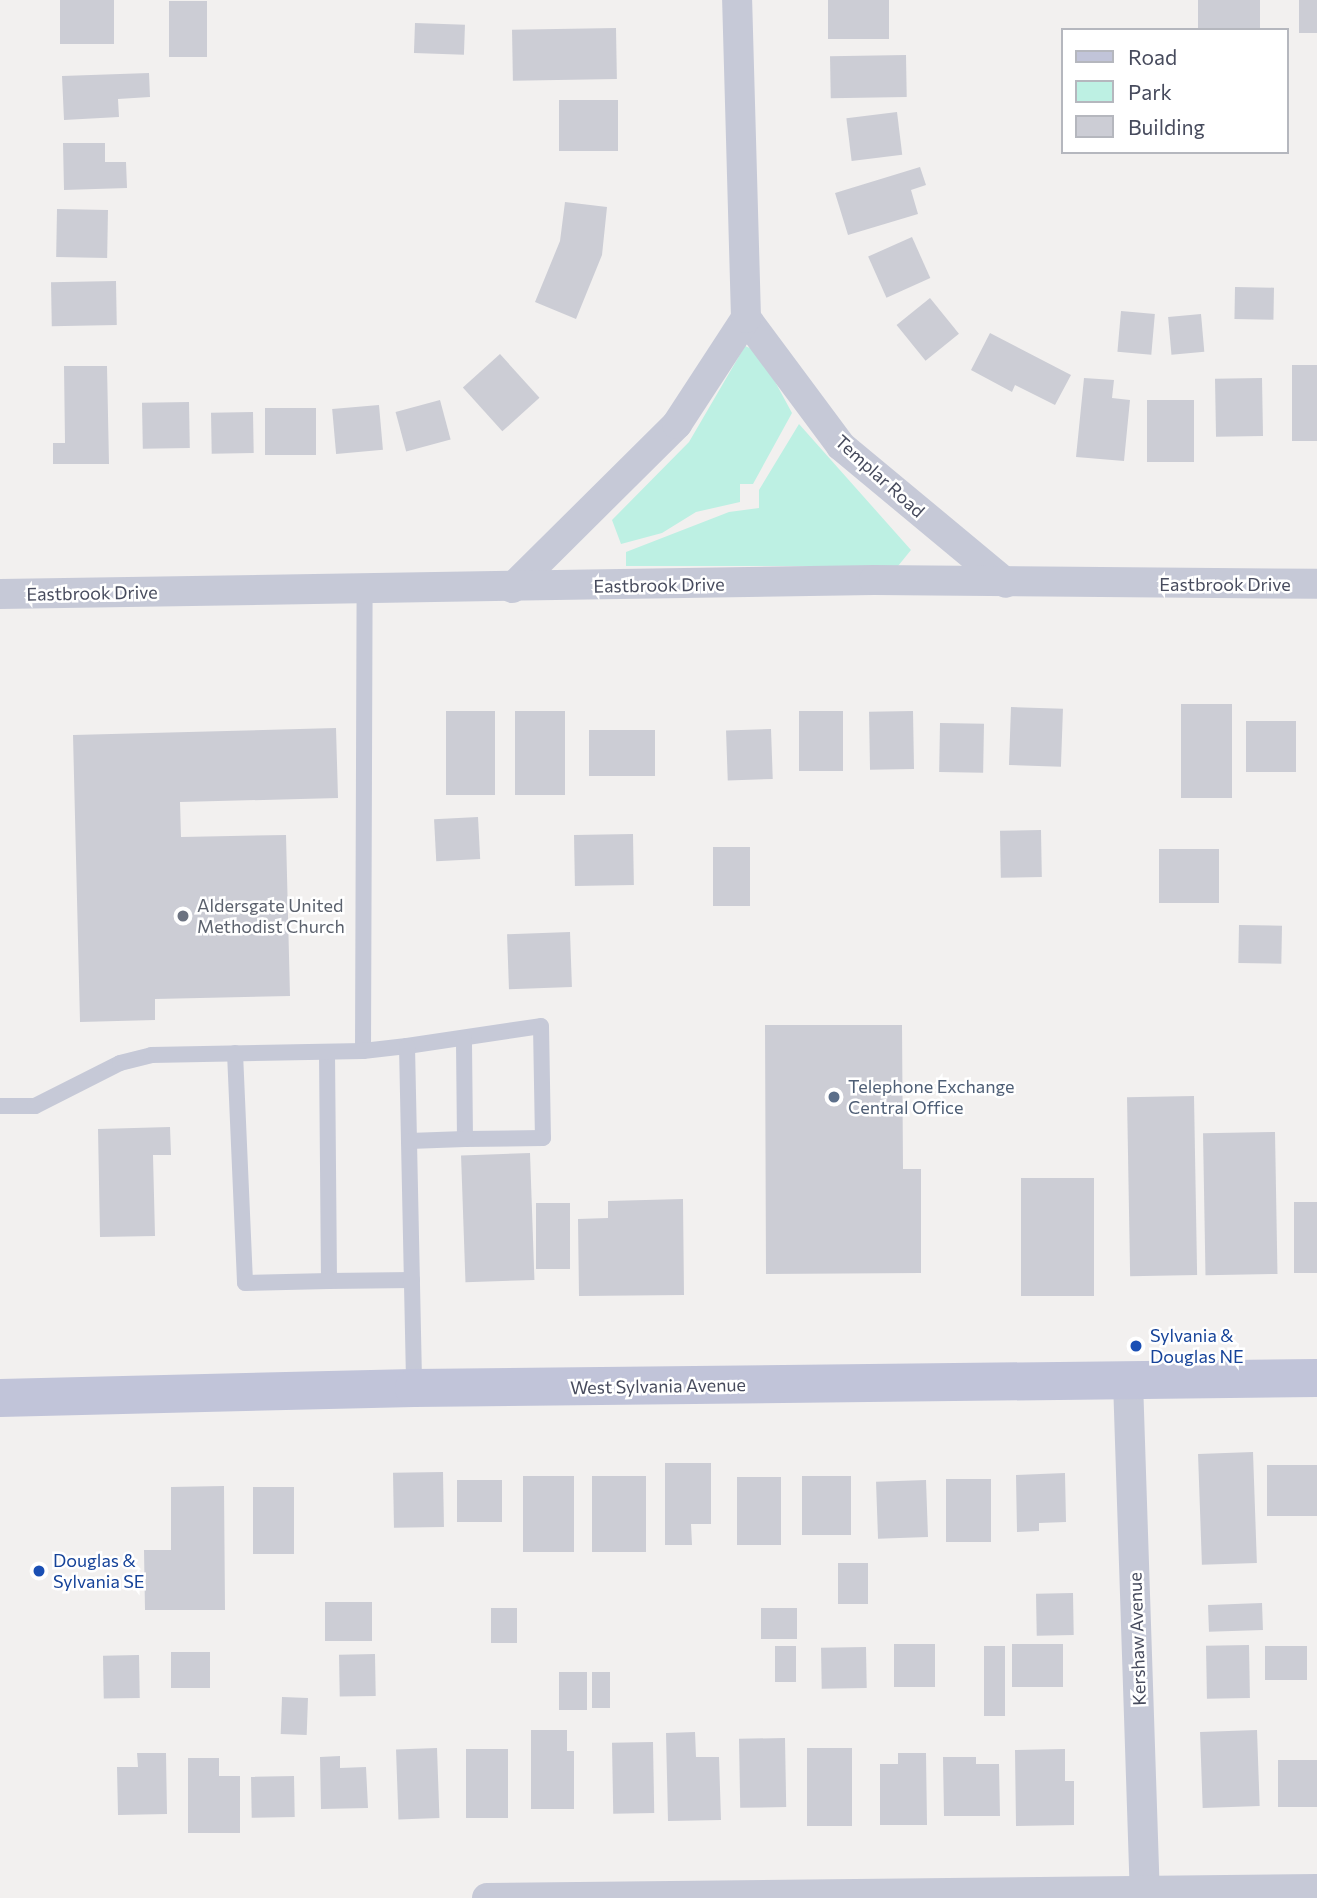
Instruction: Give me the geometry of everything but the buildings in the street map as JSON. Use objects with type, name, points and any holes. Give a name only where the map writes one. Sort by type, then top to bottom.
[{"type":"main road","name":"West Sylvania Avenue","points":[[0,1398],[414,1388],[1317,1378]]},
{"type":"street","points":[[512,588],[677,424],[746,318],[737,0]]},
{"type":"street","name":"Templar Road","points":[[746,318],[841,446],[1006,583]]},
{"type":"street","name":"Eastbrook Drive","points":[[0,594],[512,588],[874,580],[1317,584]]},
{"type":"street","name":"Kershaw Avenue","points":[[1128,1381],[1145,1895]]},
{"type":"street","points":[[487,1898],[1145,1895],[1317,1889]]},
{"type":"lane","points":[[363,1051],[365,590]]},
{"type":"lane","points":[[0,1106],[34,1106],[120,1063],[151,1055],[363,1051],[541,1026],[543,1138],[409,1141]]},
{"type":"lane","points":[[464,1038],[465,1139]]},
{"type":"lane","points":[[407,1046],[414,1388]]},
{"type":"lane","points":[[327,1052],[329,1281]]},
{"type":"lane","points":[[235,1053],[245,1283],[412,1280]]},
{"type":"green space","points":[[745,346],[759,352],[792,413],[753,484],[740,484],[740,502],[696,512],[662,533],[621,544],[612,520],[689,442]]},
{"type":"green space","points":[[799,424],[911,550],[898,566],[626,566],[626,552],[729,512],[759,508],[759,490]]},
{"type":"place","name":"Aldersgate United Methodist Church","points":[[183,916]]},
{"type":"place","name":"Telephone Exchange Central Office","points":[[834,1097]]},
{"type":"place","name":"Sylvania & Douglas NE","points":[[1136,1346]]},
{"type":"place","name":"Douglas & Sylvania SE","points":[[39,1571]]}]
